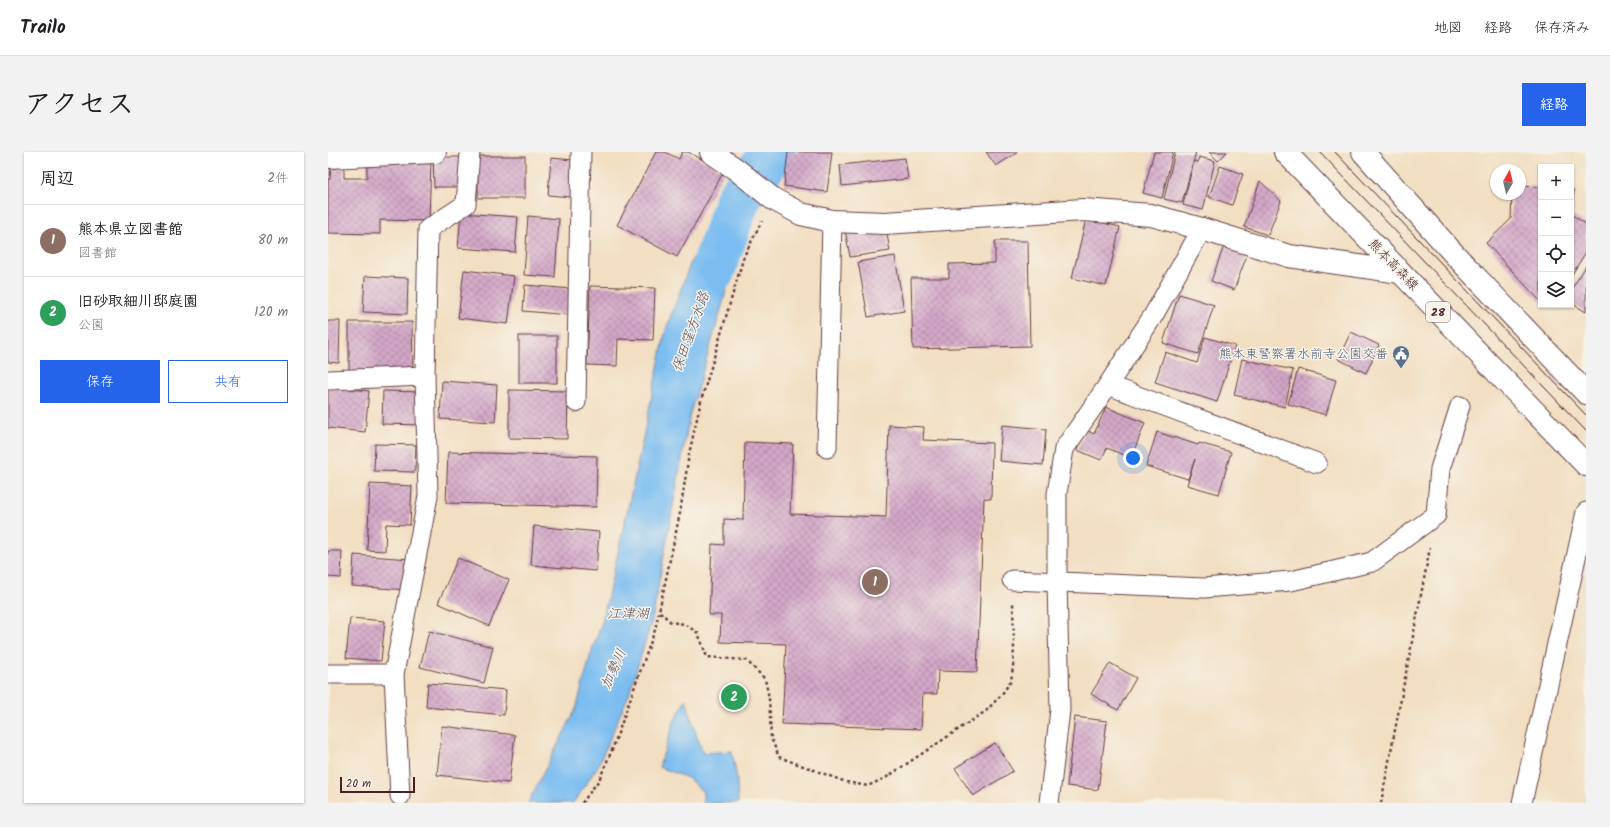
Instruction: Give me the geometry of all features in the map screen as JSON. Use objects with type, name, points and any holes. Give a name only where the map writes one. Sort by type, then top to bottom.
[{"type":"street","points":[[328,157],[435,152]]},
{"type":"street","points":[[400,796],[394,674],[428,496],[426,376],[428,230],[466,204],[470,152]]},
{"type":"street","points":[[576,402],[581,152]]},
{"type":"street","points":[[711,152],[738,170],[772,198],[800,214],[832,221],[885,223],[1083,210],[1151,215],[1289,256],[1400,272]]},
{"type":"street","points":[[1363,152],[1455,255],[1586,393]]},
{"type":"street","name":"熊本高森線","points":[[1292,154],[1400,272],[1586,465]]},
{"type":"street","points":[[827,448],[832,221]]},
{"type":"street","points":[[1049,803],[1060,710],[1057,582],[1057,494],[1064,449],[1153,316],[1202,229]]},
{"type":"street","points":[[328,380],[426,376]]},
{"type":"street","points":[[1108,385],[1317,463]]},
{"type":"street","points":[[1012,580],[1204,588],[1291,581],[1372,562],[1436,515],[1440,469],[1460,406]]},
{"type":"street","points":[[1522,803],[1586,512]]},
{"type":"street","points":[[328,674],[394,674]]},
{"type":"path","points":[[582,803],[600,780],[656,630],[680,514],[689,454],[701,401],[744,256],[772,198]]},
{"type":"path","points":[[1381,803],[1436,515]]},
{"type":"path","points":[[660,612],[671,622],[684,624],[698,633],[707,657],[746,660],[765,679],[769,698],[771,738],[779,757],[846,782],[868,786],[887,777],[986,711],[1002,694],[1011,681],[1013,667],[1014,645],[1012,580]]},
{"type":"water","name":"江津湖","points":[[741,204],[733,264],[690,414],[652,620],[629,694],[598,766],[573,803],[528,803],[576,709],[592,650],[602,622],[666,329],[692,259]]},
{"type":"water","points":[[686,699],[703,753],[732,751],[737,779],[738,803],[703,803],[703,792],[688,778],[659,767],[674,722]]},
{"type":"building","points":[[656,152],[665,152],[679,159],[682,152],[688,152],[724,171],[677,257],[617,225]]},
{"type":"building","points":[[788,152],[832,152],[827,192],[784,186]]},
{"type":"building","points":[[986,152],[1018,152],[996,166]]},
{"type":"building","points":[[1154,152],[1173,152],[1162,198],[1143,193]]},
{"type":"building","points":[[1175,152],[1196,152],[1182,203],[1164,199]]},
{"type":"building","points":[[1209,152],[1227,152],[1218,161]]},
{"type":"building","points":[[478,156],[525,156],[525,198],[478,198]]},
{"type":"building","points":[[433,157],[465,157],[465,187],[434,187]]},
{"type":"building","points":[[1199,157],[1215,161],[1203,210],[1183,205],[1194,161],[1198,162]]},
{"type":"building","points":[[551,158],[573,160],[571,197],[548,195]]},
{"type":"building","points":[[905,158],[908,179],[842,186],[840,165]]},
{"type":"building","points":[[367,159],[431,161],[429,221],[380,220],[380,234],[328,233],[328,179],[330,179],[331,163],[344,163],[344,178],[367,178]]},
{"type":"building","points":[[1220,166],[1243,174],[1232,205],[1209,197]]},
{"type":"building","points":[[1260,181],[1281,201],[1268,235],[1244,227]]},
{"type":"building","points":[[1526,186],[1538,187],[1538,299],[1486,243],[1511,219],[1512,200],[1526,200]]},
{"type":"building","points":[[461,213],[518,217],[515,252],[458,248]]},
{"type":"building","points":[[528,216],[559,219],[555,277],[524,275]]},
{"type":"building","points":[[1574,216],[1586,224],[1586,252],[1574,271]]},
{"type":"building","points":[[1086,219],[1120,227],[1106,286],[1072,278]]},
{"type":"building","points":[[885,223],[890,251],[850,257],[845,230]]},
{"type":"building","points":[[995,241],[1028,241],[1030,346],[913,349],[911,278],[949,278],[949,264],[995,263]]},
{"type":"building","points":[[1224,246],[1247,255],[1234,290],[1211,281]]},
{"type":"building","points":[[895,256],[904,311],[868,317],[858,262]]},
{"type":"building","points":[[1586,266],[1586,312],[1574,305],[1574,285]]},
{"type":"building","points":[[464,270],[514,276],[508,324],[458,318]]},
{"type":"building","points":[[365,276],[408,278],[407,314],[363,312]]},
{"type":"building","points":[[525,285],[572,289],[569,315],[523,311]]},
{"type":"building","points":[[590,286],[655,288],[653,340],[618,339],[617,366],[587,365]]},
{"type":"building","points":[[1179,294],[1214,305],[1198,354],[1163,343]]},
{"type":"building","points":[[328,321],[340,321],[339,363],[328,362]]},
{"type":"building","points":[[349,322],[412,322],[413,374],[349,374]]},
{"type":"building","points":[[1351,332],[1379,345],[1366,373],[1338,359]]},
{"type":"building","points":[[519,336],[557,336],[557,383],[519,383]]},
{"type":"building","points":[[1205,337],[1235,346],[1217,402],[1155,382],[1165,352],[1197,363]]},
{"type":"building","points":[[1242,359],[1293,370],[1285,407],[1234,395]]},
{"type":"building","points":[[1298,369],[1336,380],[1326,415],[1288,404]]},
{"type":"building","points":[[442,381],[497,385],[495,422],[440,419]]},
{"type":"building","points":[[328,387],[369,391],[365,432],[328,428]]},
{"type":"building","points":[[509,390],[568,391],[567,439],[509,438]]},
{"type":"building","points":[[383,391],[424,392],[423,425],[382,424]]},
{"type":"building","points":[[1106,407],[1145,423],[1131,458],[1107,448],[1101,460],[1077,450],[1086,430],[1094,434]]},
{"type":"building","points":[[889,425],[924,427],[923,440],[992,443],[991,499],[984,498],[977,672],[938,671],[937,694],[923,694],[921,729],[782,724],[786,644],[720,642],[721,615],[709,615],[712,544],[724,545],[724,519],[743,520],[745,442],[793,444],[790,514],[886,517]]},
{"type":"building","points":[[1002,425],[1046,429],[1043,465],[999,461]]},
{"type":"building","points":[[1157,432],[1198,445],[1199,443],[1231,452],[1219,494],[1187,485],[1195,459],[1188,479],[1146,466]]},
{"type":"building","points":[[375,444],[416,445],[415,472],[374,471]]},
{"type":"building","points":[[448,452],[597,456],[596,507],[446,503]]},
{"type":"building","points":[[370,484],[412,486],[410,525],[386,524],[385,551],[367,550]]},
{"type":"building","points":[[534,526],[599,532],[596,571],[531,565]]},
{"type":"building","points":[[328,551],[342,551],[341,578],[328,577]]},
{"type":"building","points":[[354,555],[410,559],[408,590],[352,586]]},
{"type":"building","points":[[458,558],[509,580],[489,626],[438,603]]},
{"type":"building","points":[[350,618],[385,621],[381,661],[346,658]]},
{"type":"building","points":[[429,631],[493,647],[484,683],[420,667]]},
{"type":"building","points":[[1110,663],[1136,678],[1118,710],[1091,694]]},
{"type":"building","points":[[428,683],[506,690],[504,715],[426,707]]},
{"type":"building","points":[[1075,717],[1107,721],[1098,790],[1067,786]]},
{"type":"building","points":[[442,726],[515,735],[509,783],[437,775]]},
{"type":"building","points":[[995,743],[1013,771],[973,796],[955,768]]},
{"type":"waterway","name":"保田窪方水路","points":[[712,272],[738,199],[773,152]]},
{"type":"tram line","points":[[1320,152],[1586,431]]},
{"type":"tram line","points":[[1335,152],[1586,415]]},
{"type":"place","name":"熊本東警察署水前寺公園交番","points":[[1401,369]]},
{"type":"place","name":"熊本県立図書館","points":[[875,582]]},
{"type":"place","name":"旧砂取細川邸庭園","points":[[734,697]]},
{"type":"water label","name":"加勢川","points":[[614,669]]}]
